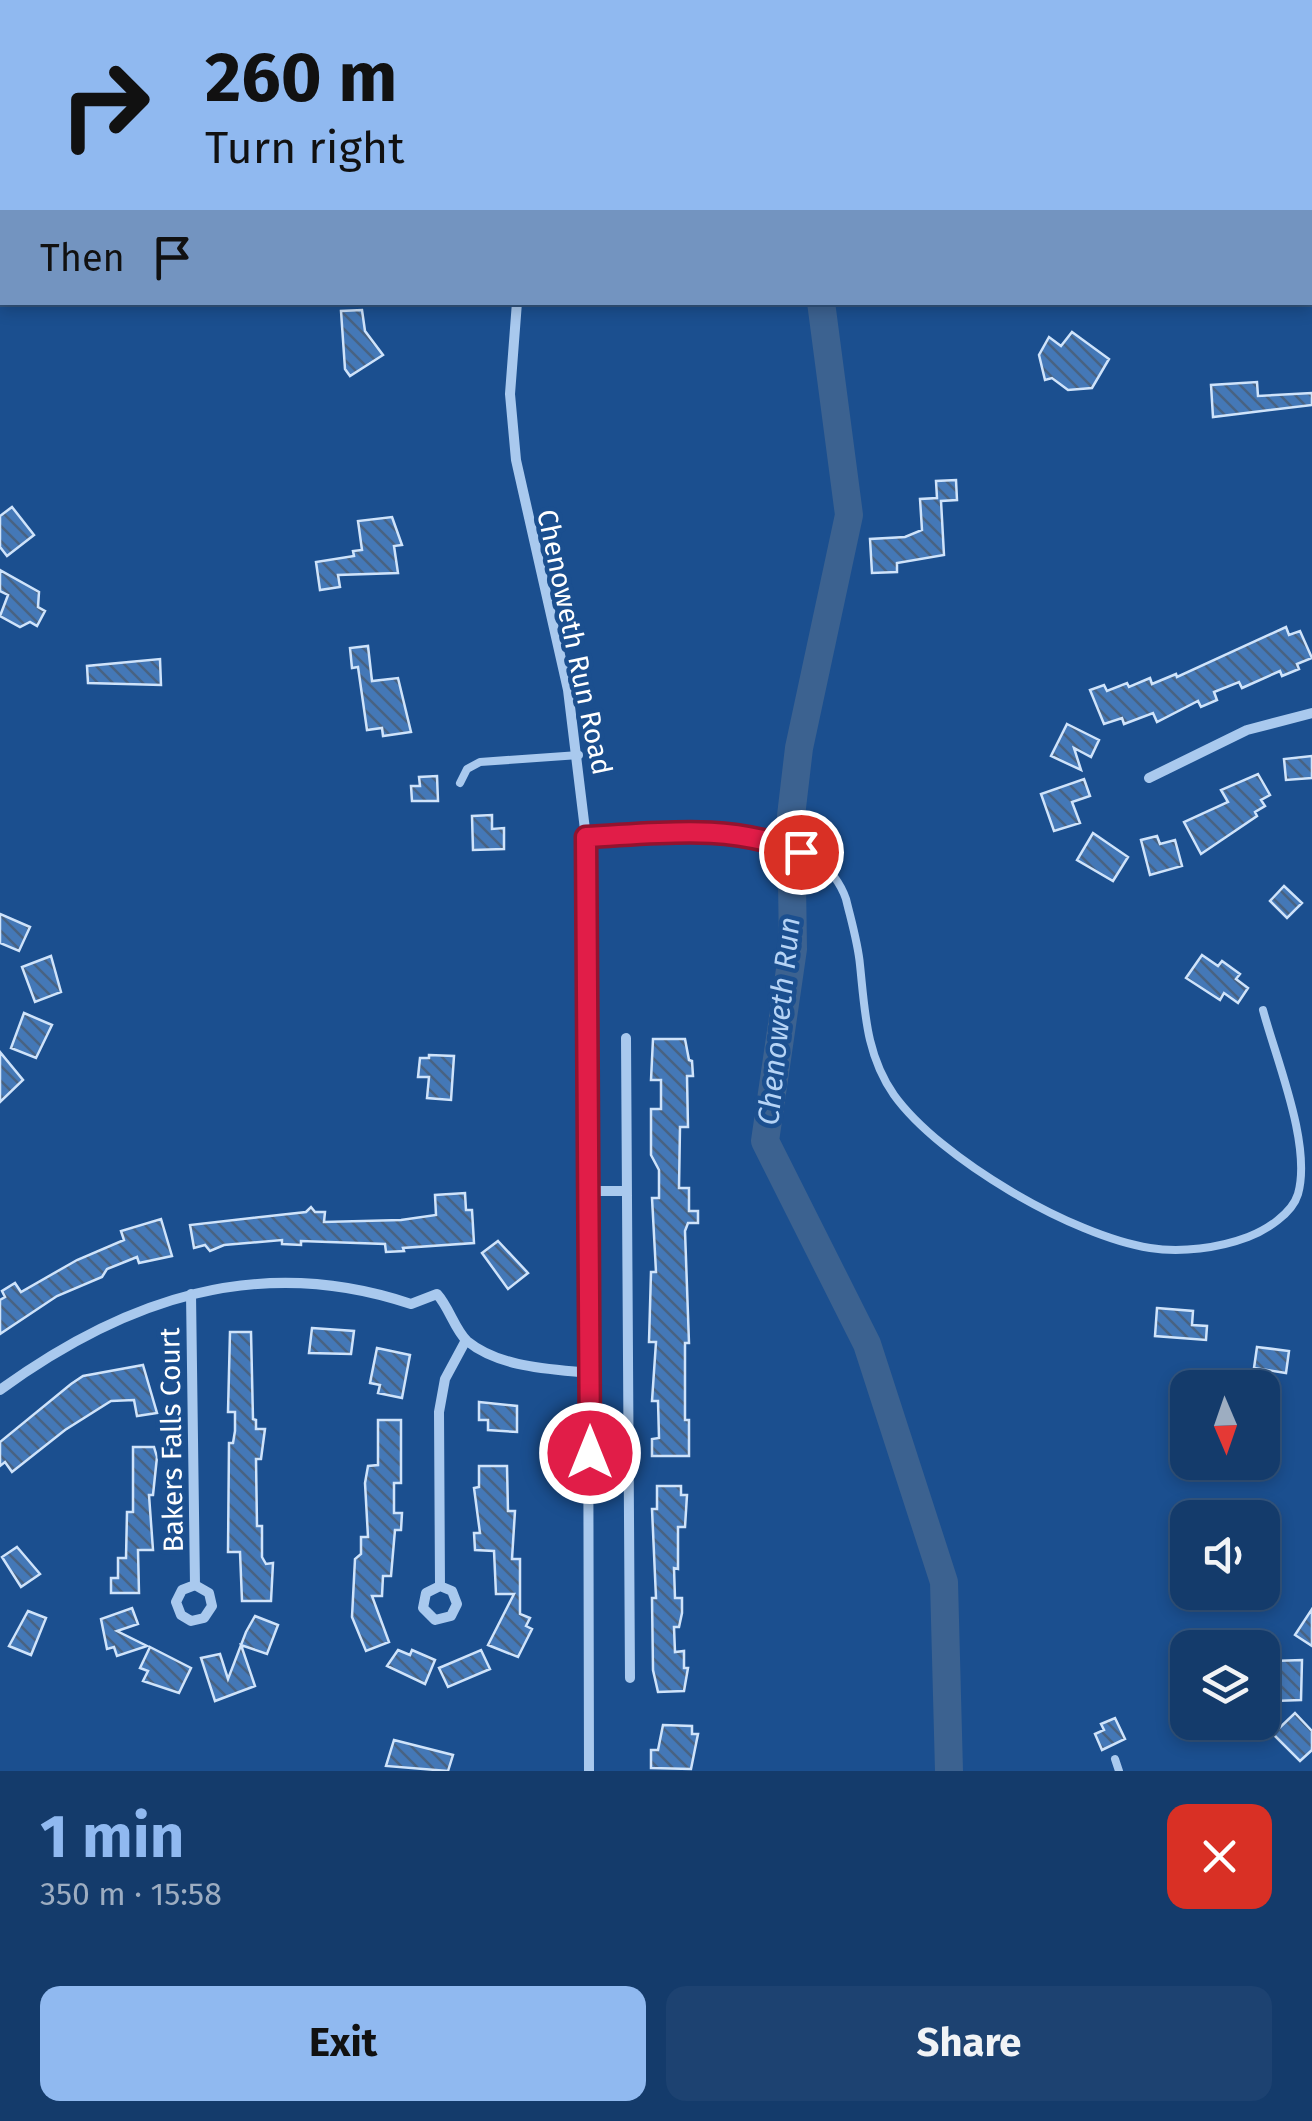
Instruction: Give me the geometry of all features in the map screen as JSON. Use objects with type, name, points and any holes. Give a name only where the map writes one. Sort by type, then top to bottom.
[{"type":"street","name":"Chenoweth Run Road","points":[[517,305],[510,394],[516,460],[579,754],[586,837],[589,1771]]},
{"type":"street","points":[[1149,778],[1246,730],[1312,713]]},
{"type":"street","points":[[626,1038],[630,1678]]},
{"type":"street","points":[[590,1191],[626,1191]]},
{"type":"street","points":[[0,1390],[48,1354],[109,1320],[191,1294],[245,1284],[370,1290],[411,1304],[437,1294],[450,1308],[466,1340],[523,1367],[590,1374]]},
{"type":"street","name":"Bakers Falls Court","points":[[191,1294],[195,1585]]},
{"type":"street","points":[[440,1586],[439,1412],[444,1379],[466,1340]]},
{"type":"lane","points":[[460,783],[467,769],[480,762],[579,754]]},
{"type":"lane","points":[[586,837],[696,831],[770,840],[838,874],[860,961],[865,1029],[873,1057],[892,1093],[919,1126],[958,1159],[1032,1202],[1150,1248],[1195,1249],[1242,1239],[1280,1219],[1296,1200],[1300,1149],[1263,1010]]},
{"type":"lane","points":[[1116,1760],[1119,1771]]},
{"type":"building","points":[[362,310],[365,331],[383,355],[350,376],[345,369],[341,311]]},
{"type":"building","points":[[1072,332],[1109,359],[1092,388],[1068,390],[1052,378],[1045,380],[1039,355],[1049,337],[1061,346]]},
{"type":"building","points":[[1257,382],[1258,396],[1312,393],[1312,405],[1213,417],[1211,385]]},
{"type":"building","points":[[956,480],[957,500],[941,501],[944,555],[897,563],[897,572],[872,573],[870,539],[905,537],[922,530],[920,499],[937,498],[936,481]]},
{"type":"building","points":[[12,507],[34,535],[7,556],[0,547],[0,516]]},
{"type":"building","points":[[392,517],[402,545],[394,546],[398,573],[338,575],[340,587],[320,590],[316,562],[354,556],[353,551],[362,550],[358,521]]},
{"type":"building","points":[[0,570],[39,592],[38,607],[45,611],[37,626],[30,622],[20,627],[0,616],[8,595],[0,591]]},
{"type":"building","points":[[1286,627],[1289,635],[1300,631],[1312,658],[1297,664],[1299,669],[1282,676],[1280,671],[1242,688],[1239,682],[1214,692],[1217,700],[1201,707],[1198,701],[1157,722],[1153,713],[1124,724],[1122,718],[1104,724],[1090,690],[1104,685],[1107,691],[1150,678],[1152,684],[1176,674],[1177,677]]},
{"type":"building","points":[[368,646],[372,681],[398,678],[411,732],[383,736],[382,728],[367,730],[358,667],[352,668],[350,648]]},
{"type":"building","points":[[160,659],[161,685],[88,683],[87,666]]},
{"type":"building","points":[[1067,724],[1099,740],[1091,757],[1074,748],[1081,770],[1051,756]]},
{"type":"building","points":[[1312,756],[1312,778],[1286,780],[1284,759]]},
{"type":"building","points":[[1258,774],[1270,795],[1261,800],[1265,806],[1255,812],[1257,816],[1201,854],[1184,822],[1228,802],[1221,790]]},
{"type":"building","points":[[437,776],[438,801],[412,801],[411,786],[420,786],[419,777]]},
{"type":"building","points":[[1084,779],[1090,796],[1072,802],[1080,823],[1054,831],[1041,794]]},
{"type":"building","points":[[492,815],[492,829],[504,828],[504,849],[473,850],[472,816]]},
{"type":"building","points":[[1093,833],[1128,857],[1113,881],[1077,860]]},
{"type":"building","points":[[1157,836],[1160,844],[1175,840],[1182,866],[1150,875],[1141,840]]},
{"type":"building","points":[[1284,886],[1302,903],[1287,918],[1270,901]]},
{"type":"building","points":[[0,914],[30,927],[19,951],[0,943]]},
{"type":"building","points":[[1202,955],[1218,966],[1222,961],[1240,974],[1236,979],[1248,988],[1238,1003],[1224,993],[1220,1000],[1186,978]]},
{"type":"building","points":[[51,956],[61,992],[35,1002],[22,967]]},
{"type":"building","points":[[24,1013],[52,1025],[36,1058],[11,1048]]},
{"type":"building","points":[[653,1039],[685,1039],[692,1061],[693,1076],[687,1076],[688,1127],[680,1127],[679,1188],[689,1188],[689,1211],[698,1211],[698,1223],[688,1223],[685,1231],[689,1343],[685,1343],[685,1420],[689,1420],[689,1456],[652,1456],[652,1439],[659,1438],[658,1401],[652,1401],[656,1342],[649,1342],[651,1272],[656,1272],[652,1198],[659,1198],[659,1170],[651,1155],[651,1109],[661,1109],[661,1080],[651,1080]]},
{"type":"building","points":[[0,1052],[23,1080],[0,1102]]},
{"type":"building","points":[[454,1056],[451,1100],[427,1098],[429,1077],[418,1077],[420,1058]]},
{"type":"building","points":[[465,1193],[466,1210],[472,1210],[474,1243],[386,1252],[385,1244],[301,1241],[301,1245],[282,1244],[282,1240],[224,1245],[210,1251],[205,1245],[194,1248],[190,1225],[306,1212],[311,1207],[315,1212],[325,1212],[324,1222],[401,1220],[436,1215],[435,1195]]},
{"type":"building","points":[[161,1219],[172,1256],[139,1263],[137,1257],[107,1269],[102,1277],[57,1296],[0,1334],[0,1300],[5,1297],[2,1291],[15,1283],[21,1292],[77,1260],[124,1240],[121,1231]]},
{"type":"building","points":[[498,1241],[528,1273],[508,1289],[482,1253]]},
{"type":"building","points":[[1157,1308],[1193,1311],[1192,1325],[1207,1326],[1206,1340],[1155,1336]]},
{"type":"building","points":[[312,1328],[354,1331],[351,1354],[309,1353]]},
{"type":"building","points":[[230,1332],[251,1332],[253,1419],[256,1429],[265,1429],[261,1459],[256,1459],[257,1526],[262,1526],[262,1557],[266,1564],[273,1563],[271,1601],[242,1601],[240,1552],[228,1552],[229,1443],[233,1443],[235,1431],[235,1412],[228,1412]]},
{"type":"building","points":[[1257,1347],[1289,1351],[1286,1373],[1254,1368]]},
{"type":"building","points":[[377,1348],[410,1355],[402,1398],[378,1393],[380,1385],[370,1383]]},
{"type":"building","points":[[143,1365],[157,1413],[137,1416],[134,1400],[111,1401],[65,1430],[12,1472],[5,1462],[0,1466],[0,1442],[71,1384],[83,1376]]},
{"type":"building","points":[[479,1402],[517,1406],[517,1432],[488,1430],[488,1420],[479,1420]]},
{"type":"building","points":[[378,1420],[401,1420],[401,1483],[394,1483],[394,1513],[402,1513],[401,1530],[395,1530],[391,1576],[383,1576],[382,1596],[372,1596],[389,1642],[366,1651],[352,1617],[355,1559],[361,1554],[361,1537],[368,1537],[365,1483],[368,1466],[378,1465]]},
{"type":"building","points":[[133,1447],[154,1447],[157,1457],[153,1495],[149,1495],[153,1550],[138,1550],[139,1593],[111,1593],[111,1578],[118,1578],[118,1558],[126,1558],[127,1512],[133,1512]]},
{"type":"building","points":[[479,1466],[507,1466],[508,1511],[515,1511],[512,1559],[520,1559],[520,1614],[530,1618],[526,1626],[532,1629],[518,1657],[488,1645],[514,1594],[496,1594],[494,1551],[475,1550],[474,1533],[480,1533],[474,1488],[479,1487]]},
{"type":"building","points":[[657,1486],[681,1486],[681,1495],[687,1495],[685,1527],[678,1527],[678,1569],[674,1568],[675,1598],[682,1598],[679,1627],[674,1627],[675,1652],[684,1651],[684,1668],[688,1668],[684,1691],[658,1692],[653,1670],[652,1598],[656,1598],[652,1509],[657,1509]]},
{"type":"building","points":[[17,1547],[40,1574],[21,1587],[2,1557]]},
{"type":"building","points":[[132,1608],[138,1624],[117,1631],[147,1646],[117,1656],[114,1647],[107,1649],[101,1619]]},
{"type":"building","points":[[1312,1609],[1312,1646],[1295,1635]]},
{"type":"building","points":[[28,1611],[46,1618],[31,1655],[9,1646]]},
{"type":"building","points":[[255,1616],[278,1625],[267,1654],[241,1645]]},
{"type":"building","points":[[241,1645],[255,1686],[215,1701],[201,1658],[220,1654],[228,1679]]},
{"type":"building","points":[[150,1647],[191,1668],[179,1693],[143,1681],[148,1671],[140,1668]]},
{"type":"building","points":[[398,1650],[410,1655],[412,1650],[435,1660],[425,1684],[387,1666]]},
{"type":"building","points":[[481,1650],[490,1669],[448,1687],[439,1668]]},
{"type":"building","points":[[1302,1660],[1301,1700],[1280,1701],[1280,1661]]},
{"type":"building","points":[[1295,1713],[1312,1731],[1312,1750],[1300,1761],[1279,1740],[1280,1727]]},
{"type":"building","points":[[1115,1718],[1125,1739],[1102,1750],[1095,1734],[1104,1730],[1101,1724]]},
{"type":"building","points":[[663,1725],[692,1726],[692,1734],[698,1734],[691,1769],[651,1768],[651,1750],[658,1750]]},
{"type":"building","points":[[394,1740],[453,1755],[448,1771],[386,1766]]},
{"type":"waterway","name":"Chenoweth Run","points":[[821,305],[849,515],[799,748],[791,816],[793,949],[765,1141],[867,1344],[944,1582],[949,1771]]},
{"type":"route","points":[[590,1453],[586,837],[696,831],[761,836],[801,852]]}]
